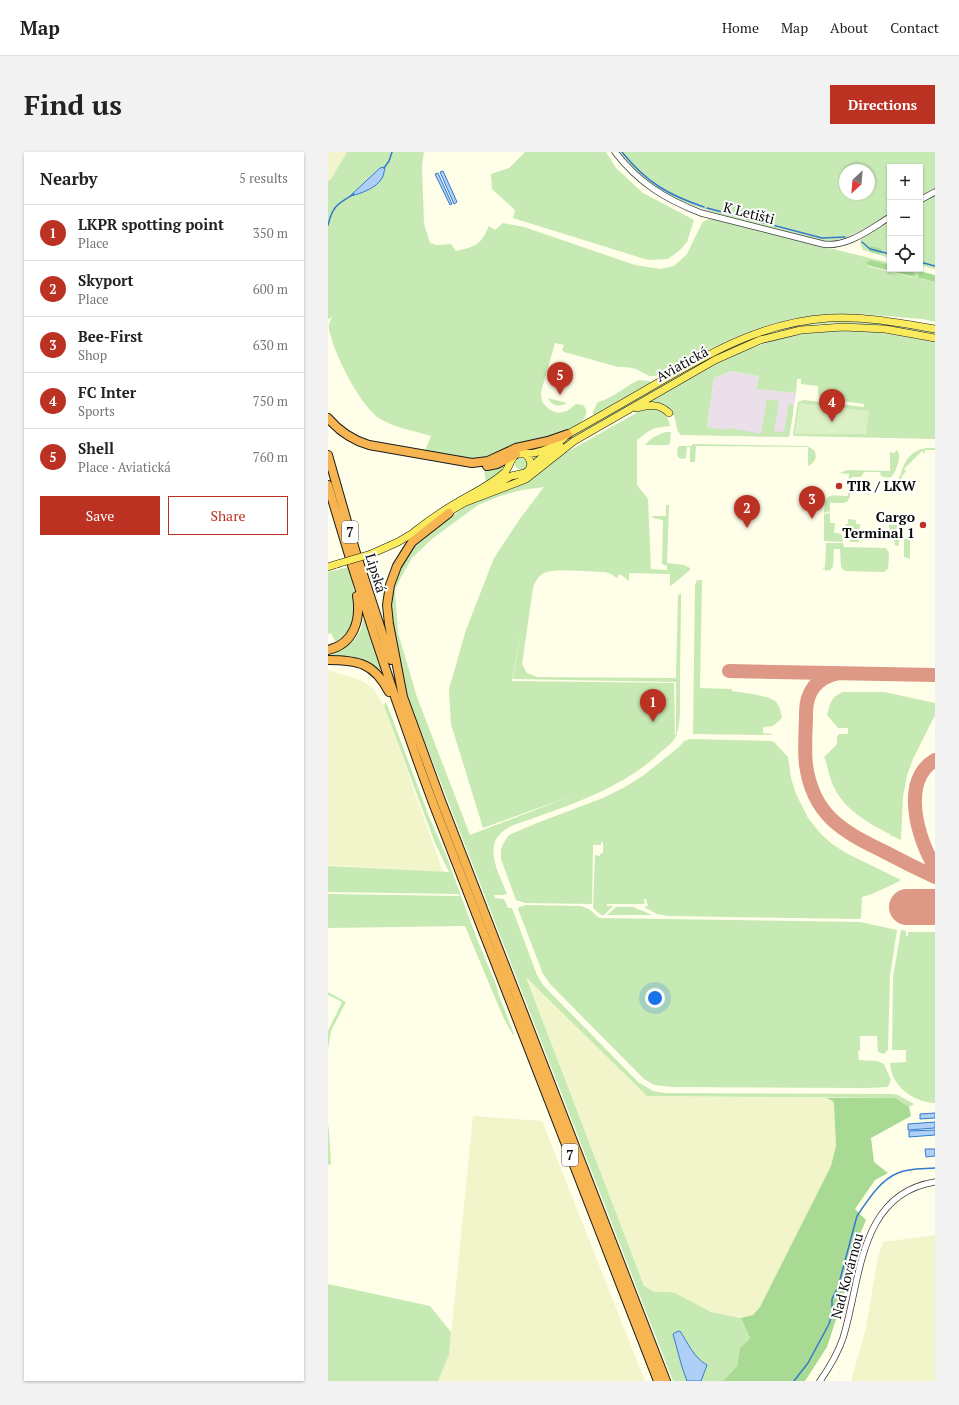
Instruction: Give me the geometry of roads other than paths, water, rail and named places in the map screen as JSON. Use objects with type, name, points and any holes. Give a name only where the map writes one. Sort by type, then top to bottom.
[{"type":"highway","points":[[328,418],[343,433],[362,443],[380,448],[472,463],[497,458],[516,448],[571,438]]},
{"type":"highway","points":[[436,457],[452,463],[477,467],[497,464],[519,454]]},
{"type":"highway","name":"Lipská","points":[[328,455],[369,593],[403,697]]},
{"type":"highway","name":"Lipská","points":[[328,485],[352,568],[401,716]]},
{"type":"highway","points":[[403,697],[388,624],[387,605],[390,585],[401,559],[412,542],[449,513]]},
{"type":"highway","points":[[328,650],[338,647],[347,640],[352,635],[356,624],[358,605],[352,568]]},
{"type":"highway","points":[[328,660],[352,661],[363,664],[372,670],[386,687],[401,716]]},
{"type":"highway","name":"7","points":[[403,697],[440,798],[666,1381]]},
{"type":"highway","name":"7","points":[[401,716],[438,816],[658,1381]]},
{"type":"main road","name":"Aviatická","points":[[466,502],[526,480],[571,438],[706,356],[731,343],[767,329],[805,321],[839,318],[872,319],[935,329]]},
{"type":"main road","name":"Aviatická","points":[[519,454],[532,454],[540,452],[564,439],[571,438],[627,410],[728,354],[753,343],[787,333],[822,328],[849,327],[885,330],[935,338]]},
{"type":"main road","points":[[627,410],[652,405],[663,408],[669,413]]},
{"type":"main road","points":[[328,566],[371,554],[398,542],[511,476],[525,473],[540,459],[566,444],[571,438]]},
{"type":"main road","points":[[414,532],[443,511],[481,489],[503,473],[508,468],[511,459],[519,454],[529,458],[531,464],[529,470]]},
{"type":"main road","points":[[510,463],[511,469],[520,474]]},
{"type":"street","name":"K Letišti","points":[[615,152],[632,172],[651,188],[682,206],[701,213],[818,242],[832,245],[844,243],[887,219]]},
{"type":"street","points":[[923,198],[935,192]]},
{"type":"street","name":"Nad Kovárnou","points":[[820,1381],[831,1364],[843,1338],[864,1251],[878,1218],[887,1207],[900,1196],[920,1186],[935,1182]]},
{"type":"water","points":[[384,167],[383,177],[380,182],[372,188],[350,196],[380,168]]},
{"type":"water","points":[[443,171],[457,202],[454,204],[440,172]]},
{"type":"water","points":[[438,173],[452,204],[450,205],[435,174]]},
{"type":"water","points":[[935,1113],[935,1118],[920,1119],[920,1114]]},
{"type":"water","points":[[935,1122],[935,1128],[908,1130],[908,1124]]},
{"type":"water","points":[[935,1130],[935,1135],[909,1137],[909,1131]]},
{"type":"water","points":[[925,1149],[935,1149],[935,1156],[926,1157]]},
{"type":"water","points":[[680,1331],[698,1358],[707,1365],[701,1381],[687,1381],[673,1334]]},
{"type":"waterway","points":[[384,168],[389,161],[392,152]]},
{"type":"waterway","points":[[622,152],[640,172],[658,186],[679,198],[704,207]]},
{"type":"waterway","points":[[328,225],[334,209],[354,194]]},
{"type":"waterway","points":[[707,208],[822,238],[845,237]]},
{"type":"waterway","points":[[862,242],[870,249],[887,253]]},
{"type":"waterway","points":[[923,263],[935,266]]},
{"type":"waterway","points":[[794,1381],[808,1363],[829,1324],[832,1314],[832,1299],[838,1287],[857,1216],[880,1185],[892,1176],[907,1170],[935,1168]]},
{"type":"place","name":"Shell","points":[[560,395]]},
{"type":"place","name":"FC Inter","points":[[832,422]]},
{"type":"place","name":"TIR / LKW","points":[[839,486]]},
{"type":"place","name":"Bee-First","points":[[812,519]]},
{"type":"place","name":"Cargo Terminal 1","points":[[923,525]]},
{"type":"place","name":"Skyport","points":[[747,528]]},
{"type":"place","name":"LKPR spotting point","points":[[653,722]]}]
